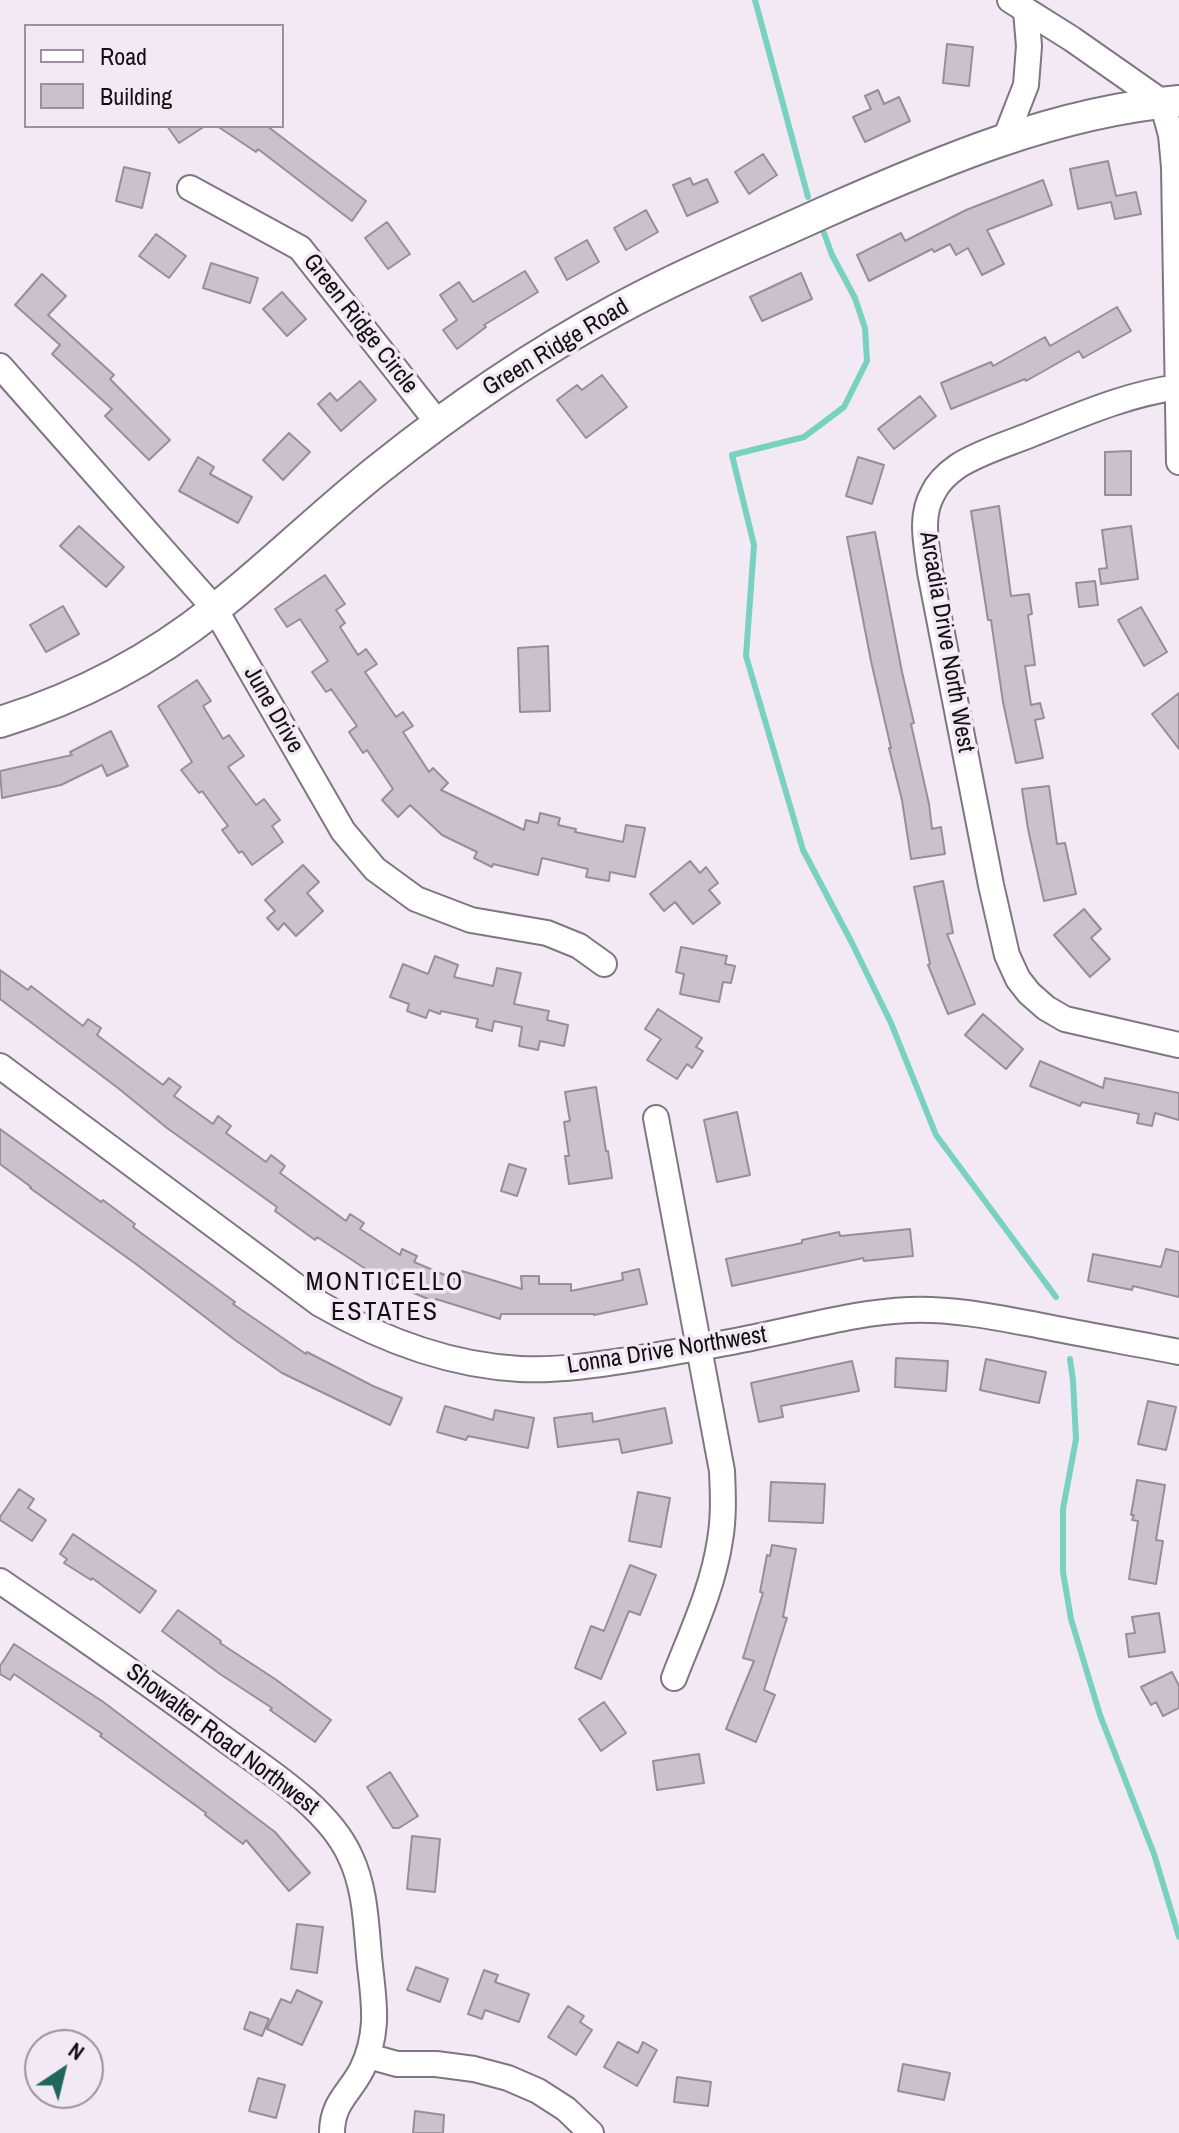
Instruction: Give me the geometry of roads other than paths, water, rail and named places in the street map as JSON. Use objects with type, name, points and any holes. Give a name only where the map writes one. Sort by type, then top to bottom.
[{"type":"street","points":[[1018,5],[1171,101],[1179,462]]},
{"type":"street","points":[[1005,139],[1026,85],[1029,46],[1018,5]]},
{"type":"street","name":"Green Ridge Road","points":[[0,722],[66,698],[115,675],[170,642],[215,609],[378,469],[460,406],[616,309],[882,187],[1005,139],[1066,120],[1171,101]]},
{"type":"street","name":"Green Ridge Circle","points":[[190,188],[300,248],[438,423]]},
{"type":"street","name":"June Drive","points":[[0,366],[215,609],[343,831],[375,869],[416,899],[471,920],[547,933],[579,946],[604,964]]},
{"type":"street","name":"Arcadia Drive North West","points":[[1178,387],[1118,400],[998,447],[959,466],[942,479],[932,494],[924,524],[930,572],[999,919],[1007,955],[1018,979],[1046,1008],[1065,1019],[1179,1045]]},
{"type":"street","name":"Lonna Drive Northwest","points":[[0,1066],[320,1304],[358,1326],[398,1343],[451,1358],[520,1369],[585,1367],[699,1348],[872,1312],[913,1310],[996,1318],[1179,1352]]},
{"type":"street","points":[[656,1118],[722,1471],[720,1542],[709,1584],[674,1678]]},
{"type":"street","name":"Showalter Road Northwest","points":[[0,1581],[129,1668],[281,1781],[323,1816],[350,1854],[364,1905],[374,2025],[368,2056],[361,2072],[341,2097],[334,2115],[332,2133]]},
{"type":"street","points":[[368,2056],[397,2064],[436,2064],[474,2069],[508,2078],[538,2091],[566,2109],[591,2133]]},
{"type":"waterway","points":[[755,0],[808,197]]},
{"type":"waterway","points":[[824,233],[855,298],[865,328],[867,361],[844,407],[804,437],[732,455],[754,545],[746,656],[803,850],[891,1023],[936,1135],[1056,1297]]},
{"type":"waterway","points":[[1070,1359],[1076,1439],[1063,1509],[1063,1572],[1071,1619],[1100,1715],[1154,1854],[1179,1937]]},
{"type":"district","name":"MONTICELLO ESTATES","points":[[385,1298]]}]
